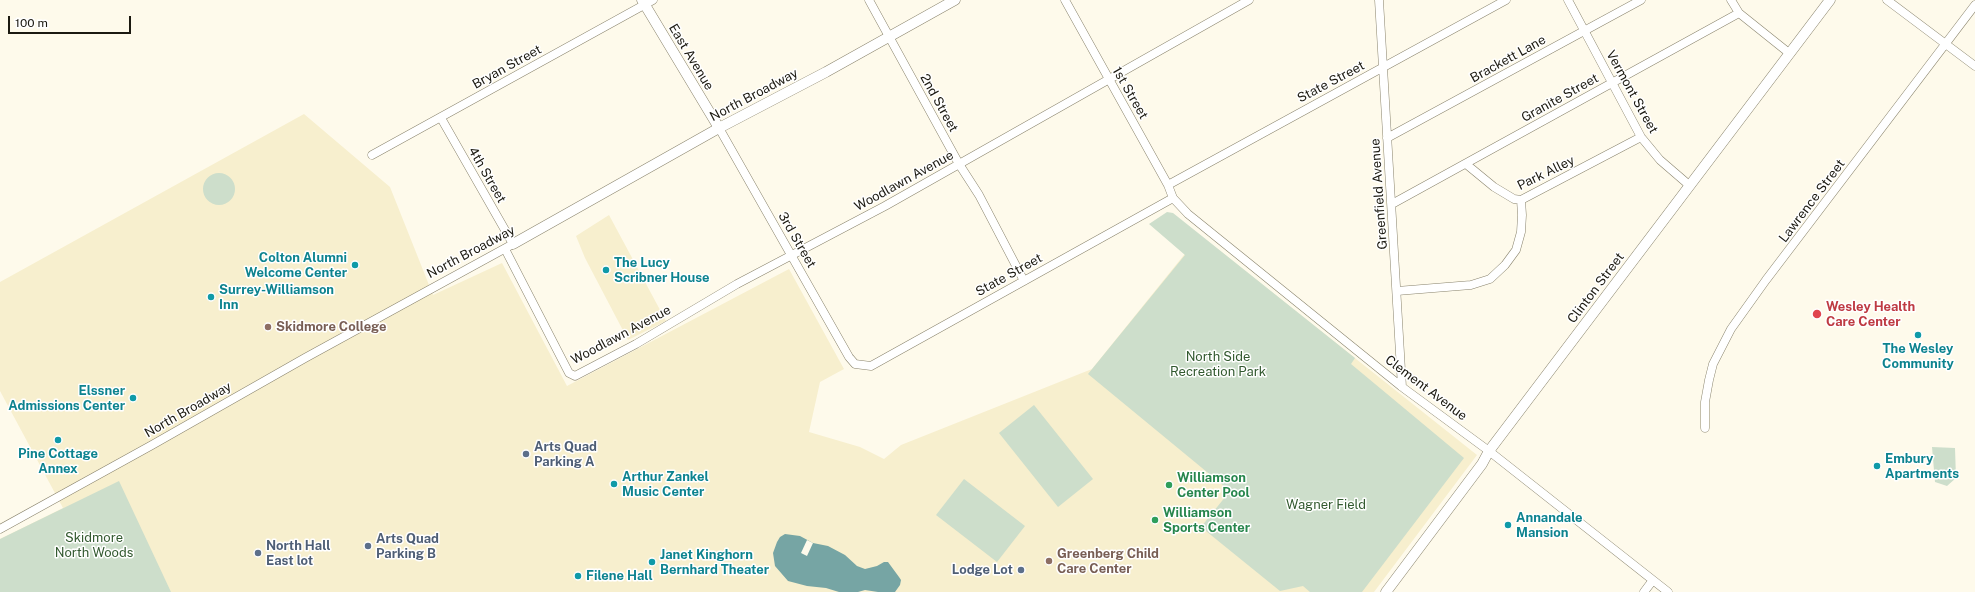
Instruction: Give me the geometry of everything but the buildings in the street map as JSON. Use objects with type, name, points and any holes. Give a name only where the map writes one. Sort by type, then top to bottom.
[{"type":"street","name":"2nd Street","points":[[869,0],[959,164],[979,195],[1024,281]]},
{"type":"street","name":"North Broadway","points":[[0,529],[719,128],[826,72],[956,0]]},
{"type":"street","name":"1st Street","points":[[1065,0],[1168,185],[1173,198]]},
{"type":"street","name":"Woodlawn Avenue","points":[[569,373],[574,376],[636,344],[737,284],[885,206],[1109,81],[1249,0]]},
{"type":"street","name":"Greenfield Avenue","points":[[1379,0],[1402,386]]},
{"type":"street","name":"State Street","points":[[1168,185],[1506,0]]},
{"type":"street","name":"Vermont Street","points":[[1568,0],[1641,137],[1660,160],[1689,185]]},
{"type":"street","name":"Brackett Lane","points":[[1387,138],[1641,0]]},
{"type":"street","points":[[1731,0],[1739,13],[1789,53]]},
{"type":"street","name":"Clinton Street","points":[[1386,592],[1482,464],[1489,451],[1830,0]]},
{"type":"street","points":[[1887,0],[1975,66]]},
{"type":"street","name":"Bryan Street","points":[[372,155],[441,118],[646,2]]},
{"type":"street","name":"East Avenue","points":[[646,2],[719,128]]},
{"type":"street","name":"Lawrence Street","points":[[1705,428],[1705,402],[1713,364],[1731,329],[1766,280],[1975,5]]},
{"type":"street","name":"Granite Street","points":[[1392,204],[1739,13]]},
{"type":"street","name":"4th Street","points":[[441,118],[509,246],[569,373]]},
{"type":"street","name":"3rd Street","points":[[719,128],[849,357],[855,364]]},
{"type":"street","name":"Park Alley","points":[[1466,164],[1494,187],[1514,199],[1521,200],[1641,137]]},
{"type":"street","name":"State Street","points":[[855,364],[871,366],[1173,198]]},
{"type":"street","name":"Clement Avenue","points":[[1173,198],[1188,214],[1402,386],[1489,451],[1668,592]]},
{"type":"street","points":[[1397,291],[1471,285],[1490,278],[1505,265],[1516,250],[1521,232],[1521,200]]},
{"type":"street","points":[[1644,592],[1653,580]]},
{"type":"shaded area","name":"Skidmore College","points":[[304,114],[390,187],[433,295],[502,263],[567,386],[789,269],[844,369],[820,382],[809,432],[860,447],[884,459],[901,445],[1092,369],[1200,235],[1477,455],[1374,592],[0,592],[0,539],[63,508],[0,391],[0,282]]},
{"type":"shaded area","points":[[609,215],[666,321],[628,340],[585,258],[576,236]]},
{"type":"green space","points":[[216,173],[222,173],[232,180],[235,189],[234,195],[228,202],[222,205],[216,205],[206,198],[203,192],[203,186],[210,176]]},
{"type":"green space","points":[[1167,212],[1173,213],[1355,358],[1351,364],[1464,458],[1362,592],[1310,592],[1303,586],[1280,591],[1201,527],[1230,491],[1088,374],[1185,255],[1149,224]]},
{"type":"green space","points":[[1034,405],[1093,479],[1058,507],[999,433]]},
{"type":"green space","points":[[1932,447],[1955,448],[1956,478],[1947,486],[1935,482]]},
{"type":"green space","points":[[964,479],[1025,526],[997,562],[936,515]]},
{"type":"green space","name":"Skidmore North Woods","points":[[119,481],[171,592],[0,592],[0,539]]},
{"type":"water","points":[[785,534],[800,536],[813,543],[828,546],[845,555],[857,566],[865,569],[888,562],[901,580],[900,585],[895,592],[865,590],[858,592],[839,592],[788,581],[775,566],[773,553],[780,537]]},
{"type":"pier","points":[[807,540],[813,543],[807,556],[801,553]]},
{"type":"place","name":"Colton Alumni Welcome Center","points":[[355,265]]},
{"type":"place","name":"The Lucy Scribner House","points":[[606,270]]},
{"type":"place","name":"Surrey-Williamson Inn","points":[[211,297]]},
{"type":"place","name":"Wesley Health Care Center","points":[[1817,314]]},
{"type":"place","name":"Skidmore College","points":[[268,327]]},
{"type":"place","name":"The Wesley Community","points":[[1918,335]]},
{"type":"place","name":"Elssner Admissions Center","points":[[133,398]]},
{"type":"place","name":"Pine Cottage Annex","points":[[58,440]]},
{"type":"place","name":"Arts Quad Parking A","points":[[526,454]]},
{"type":"place","name":"Embury Apartments","points":[[1877,466]]},
{"type":"place","name":"Arthur Zankel Music Center","points":[[614,484]]},
{"type":"place","name":"Williamson Center Pool","points":[[1169,485]]},
{"type":"place","name":"Williamson Sports Center","points":[[1155,520]]},
{"type":"place","name":"Annandale Mansion","points":[[1508,525]]},
{"type":"place","name":"Arts Quad Parking B","points":[[368,546]]},
{"type":"place","name":"North Hall East lot","points":[[258,553]]},
{"type":"place","name":"Greenberg Child Care Center","points":[[1049,561]]},
{"type":"place","name":"Janet Kinghorn Bernhard Theater","points":[[652,562]]},
{"type":"place","name":"Lodge Lot","points":[[1021,570]]},
{"type":"place","name":"Filene Hall","points":[[578,576]]},
{"type":"park label","name":"North Side Recreation Park","points":[[1218,364]]},
{"type":"park label","name":"Wagner Field","points":[[1326,505]]}]
